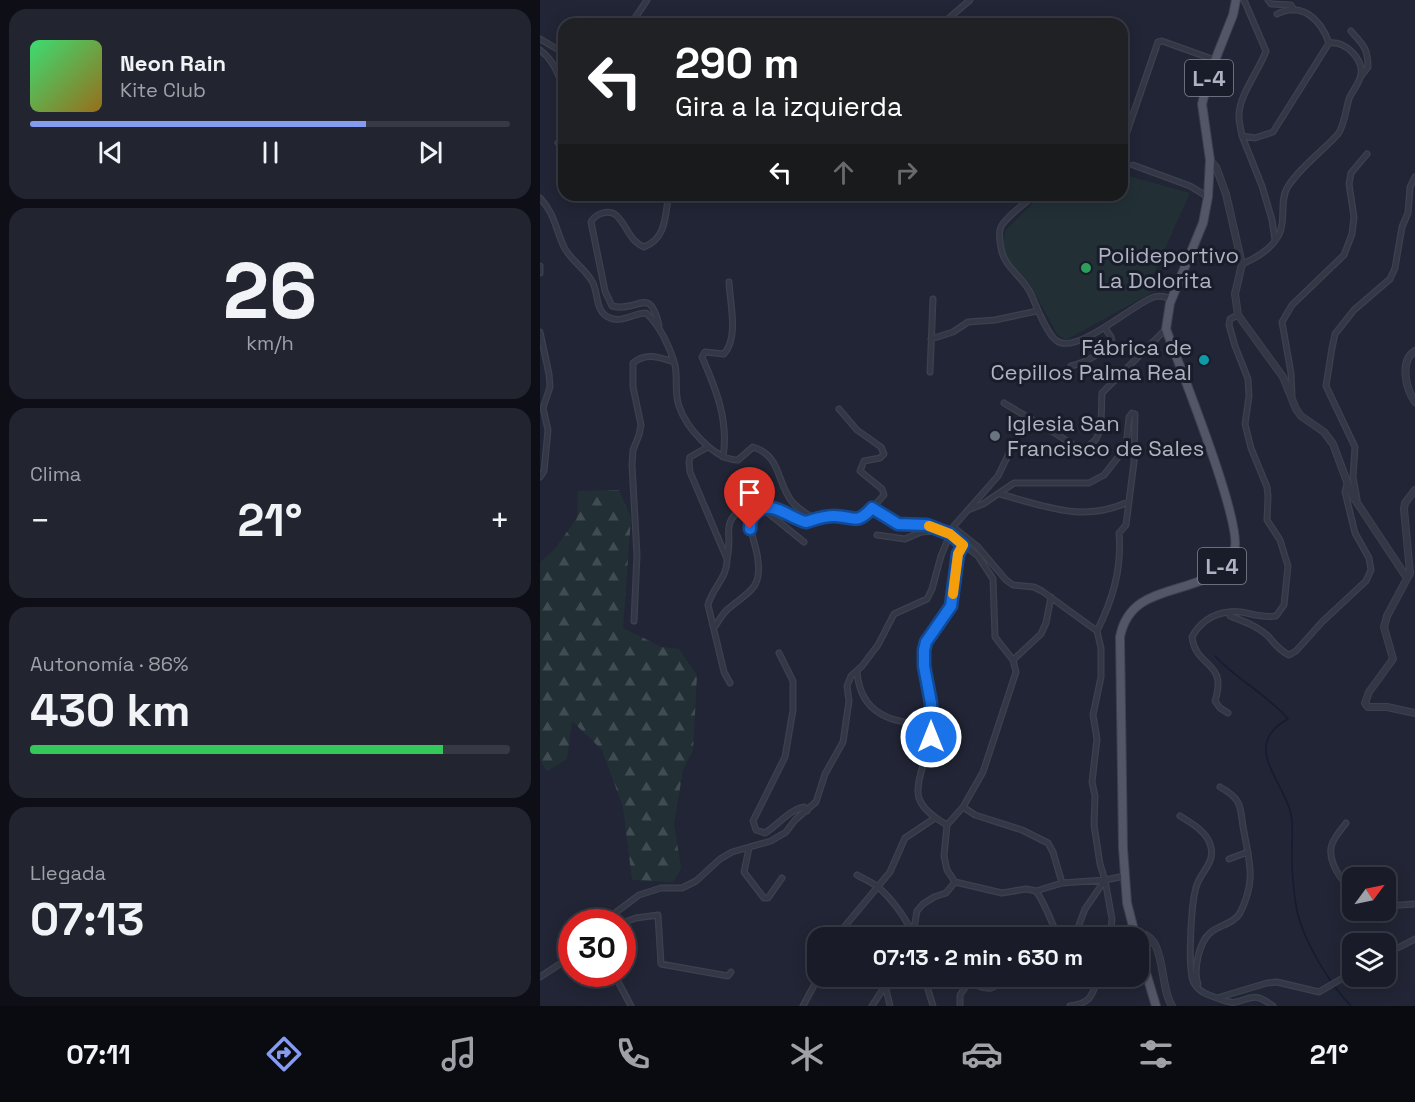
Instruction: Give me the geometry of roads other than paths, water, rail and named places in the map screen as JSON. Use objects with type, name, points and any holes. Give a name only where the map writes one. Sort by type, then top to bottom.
[{"type":"main road","name":"L-4","points":[[1133,927],[1127,903],[1123,848],[1120,661],[1122,627],[1138,604],[1153,595],[1204,581],[1216,573],[1234,550],[1236,536],[1228,501],[1166,329],[1172,299],[1203,223],[1208,197],[1210,160],[1202,105],[1210,73],[1233,15],[1236,0]]},
{"type":"main road","points":[[1149,981],[1156,1004]]},
{"type":"street","points":[[635,18],[647,0]]},
{"type":"street","points":[[949,18],[970,0]]},
{"type":"street","points":[[1244,0],[1266,51],[1242,99],[1238,116],[1242,136],[1262,186],[1275,240]]},
{"type":"street","points":[[1268,0],[1271,4],[1291,5],[1294,10]]},
{"type":"street","points":[[1277,14],[1283,11],[1302,10],[1314,17],[1329,43]]},
{"type":"street","points":[[1242,264],[1267,250],[1275,240],[1282,226],[1282,201],[1287,188],[1308,163],[1340,132],[1351,93],[1368,67],[1366,48],[1351,31]]},
{"type":"street","points":[[540,39],[558,50]]},
{"type":"street","points":[[1128,130],[1158,42],[1162,41],[1215,60]]},
{"type":"street","points":[[1242,136],[1255,138],[1273,132],[1329,43],[1335,42],[1351,50],[1360,64],[1361,76]]},
{"type":"street","points":[[540,50],[558,72]]},
{"type":"street","points":[[1292,399],[1291,373],[1282,322],[1292,305],[1344,255],[1352,234],[1354,217],[1349,184],[1351,174],[1367,154]]},
{"type":"street","points":[[1210,160],[1220,177],[1226,194],[1242,264],[1235,294],[1238,315],[1283,377],[1301,416],[1324,432],[1333,444],[1352,495],[1407,579]]},
{"type":"street","points":[[1133,165],[1190,186],[1208,197]]},
{"type":"street","points":[[1359,507],[1354,488],[1355,447],[1326,386],[1332,348],[1335,334],[1354,310],[1390,279],[1399,254],[1402,227],[1408,213],[1410,187],[1415,177]]},
{"type":"street","points":[[540,198],[549,208],[564,247],[592,281],[598,305],[603,314],[613,319],[645,313],[660,328]]},
{"type":"street","points":[[668,201],[665,225],[661,234],[651,244],[644,247],[632,239],[615,215],[599,214],[591,222],[605,291],[612,306],[621,308],[645,302],[654,307],[674,362],[679,408],[688,423],[708,447],[723,457],[738,460],[753,447],[768,453],[792,502],[812,517],[836,516],[852,520],[863,518],[884,495],[882,489],[860,471],[864,461],[880,458],[884,454],[881,447],[857,430],[840,409]]},
{"type":"street","points":[[1028,201],[1003,223],[999,230],[1002,253],[1008,266],[1030,292],[1037,311],[1053,338],[1059,343],[1066,345],[1105,328],[1136,306],[1155,296],[1172,299]]},
{"type":"street","points":[[540,266],[540,273]]},
{"type":"street","points":[[723,457],[725,433],[721,405],[702,357],[705,352],[724,354],[729,348],[732,333],[729,282]]},
{"type":"street","points":[[930,372],[933,300]]},
{"type":"street","points":[[931,339],[953,332],[968,322],[995,320],[1037,311]]},
{"type":"street","points":[[1228,713],[1215,702],[1219,688],[1218,676],[1193,649],[1192,637],[1207,619],[1217,613],[1234,610],[1263,618],[1276,616],[1284,605],[1289,573],[1280,540],[1267,520],[1266,487],[1251,448],[1245,424],[1249,396],[1248,379],[1228,325],[1230,320],[1238,315]]},
{"type":"street","points":[[1071,366],[1083,363],[1106,348],[1112,341],[1105,328]]},
{"type":"street","points":[[620,909],[639,895],[661,888],[682,888],[696,881],[720,859],[732,852],[771,841],[786,832],[795,820],[816,802],[825,774],[843,742],[849,701],[847,686],[851,676],[878,645],[894,614],[927,599],[953,527],[998,476],[1011,449],[1027,445],[1071,456],[1082,451],[1096,438],[1100,422],[1102,393],[1166,329]]},
{"type":"street","points":[[540,332],[550,387],[542,408],[548,430],[544,471],[540,477]]},
{"type":"street","points":[[1415,351],[1407,360],[1405,374],[1410,395],[1415,402]]},
{"type":"street","points":[[634,621],[637,555],[632,465],[633,450],[641,425],[631,371],[633,363],[646,356],[656,356],[674,362]]},
{"type":"street","points":[[1004,403],[1056,432],[1082,451]]},
{"type":"street","points":[[966,511],[983,504],[1014,483],[1089,483],[1104,475],[1126,447],[1129,417],[1132,413],[1135,414],[1136,442],[1126,525],[1119,532],[1121,559],[1109,604],[1097,631],[1101,648],[1101,677],[1093,715],[1097,739],[1092,782],[1095,796],[1094,825],[1112,919],[1111,927]]},
{"type":"street","points":[[708,447],[690,457],[690,472],[728,559]]},
{"type":"street","points":[[1229,612],[1230,616],[1253,625],[1277,648],[1289,655],[1296,651],[1322,622],[1366,581],[1371,570],[1369,558],[1355,533],[1345,492],[1347,481]]},
{"type":"street","points":[[1415,490],[1405,503],[1404,509],[1410,573],[1387,616],[1384,627],[1392,659],[1369,692],[1365,703],[1368,707],[1387,707],[1415,713]]},
{"type":"street","points":[[1000,494],[1067,511],[1085,513],[1115,508],[1128,502]]},
{"type":"street","points":[[730,683],[724,672],[708,605],[709,599],[728,566],[730,518],[746,505]]},
{"type":"street","points":[[714,628],[727,610],[746,597],[755,586],[758,562],[750,520],[762,508],[768,507],[806,522],[819,517]]},
{"type":"street","points":[[762,508],[804,542]]},
{"type":"street","points":[[872,508],[898,524],[927,525],[950,534],[978,556],[993,579],[995,637],[1013,660],[1016,672],[983,772],[963,807],[947,825],[945,856],[947,870],[955,882],[1002,893],[1026,889],[1036,891],[1062,883],[1125,876]]},
{"type":"street","points":[[953,527],[978,547],[1006,580],[1013,585],[1034,587],[1097,631]]},
{"type":"street","points":[[877,536],[905,539],[921,532],[940,531]]},
{"type":"street","points":[[947,825],[935,818],[920,801],[917,791],[927,757],[931,724],[924,650],[926,642],[951,606],[958,554],[963,545]]},
{"type":"street","points":[[1013,660],[1041,634],[1046,623],[1051,597]]},
{"type":"street","points":[[779,653],[793,681],[791,722],[785,757],[753,821],[756,830],[765,833],[796,809],[804,807],[807,811]]},
{"type":"street","points":[[857,671],[864,700],[870,707],[889,718],[914,724],[931,724]]},
{"type":"street","points":[[1202,992],[1195,974],[1198,956],[1211,932],[1234,920],[1241,911],[1251,875],[1240,806],[1231,794],[1220,787]]},
{"type":"street","points":[[963,807],[975,815],[1022,830],[1048,843],[1062,883]]},
{"type":"street","points":[[1180,816],[1204,835],[1210,842],[1211,850],[1207,870],[1197,884],[1190,956],[1191,977],[1197,988],[1217,998],[1232,1002],[1257,997],[1273,1006]]},
{"type":"street","points":[[844,927],[894,865],[905,838],[935,818]]},
{"type":"street","points":[[1342,880],[1334,867],[1330,849],[1334,838],[1346,823]]},
{"type":"street","points":[[749,848],[744,872],[764,898],[768,898],[782,878]]},
{"type":"street","points":[[1229,859],[1248,852]]},
{"type":"street","points":[[857,875],[878,887],[904,918],[908,927]]},
{"type":"street","points":[[1078,927],[1085,909],[1105,880]]},
{"type":"street","points":[[914,927],[917,911],[923,904],[946,893],[955,882]]},
{"type":"street","points":[[1036,891],[1054,927]]},
{"type":"street","points":[[1396,905],[1415,904]]},
{"type":"street","points":[[636,918],[658,915],[661,964],[716,975],[728,976],[731,972]]},
{"type":"street","points":[[1149,937],[1154,942],[1160,957],[1166,994],[1172,1006]]},
{"type":"street","points":[[1396,949],[1415,939]]},
{"type":"street","points":[[540,977],[558,965]]},
{"type":"street","points":[[1217,998],[1276,982],[1309,992],[1319,992],[1342,978]]},
{"type":"street","points":[[621,987],[630,1004],[624,1006]]},
{"type":"street","points":[[803,1006],[813,987]]},
{"type":"street","points":[[872,1006],[884,987]]},
{"type":"street","points":[[885,987],[890,1006]]},
{"type":"street","points":[[927,987],[933,1006]]},
{"type":"street","points":[[960,1006],[960,995],[965,987]]},
{"type":"street","points":[[981,987],[994,989],[996,987]]},
{"type":"street","points":[[1070,1006],[1089,1000],[1094,987]]},
{"type":"waterway","points":[[1215,656],[1288,719],[1274,729],[1267,740],[1266,752],[1291,814],[1292,865],[1297,909],[1307,939],[1320,964],[1351,1006]]},
{"type":"place","name":"Polideportivo La Dolorita","points":[[1086,268]]},
{"type":"place","name":"Fábrica de Cepillos Palma Real","points":[[1204,360]]},
{"type":"place","name":"Iglesia San Francisco de Sales","points":[[995,436]]}]
